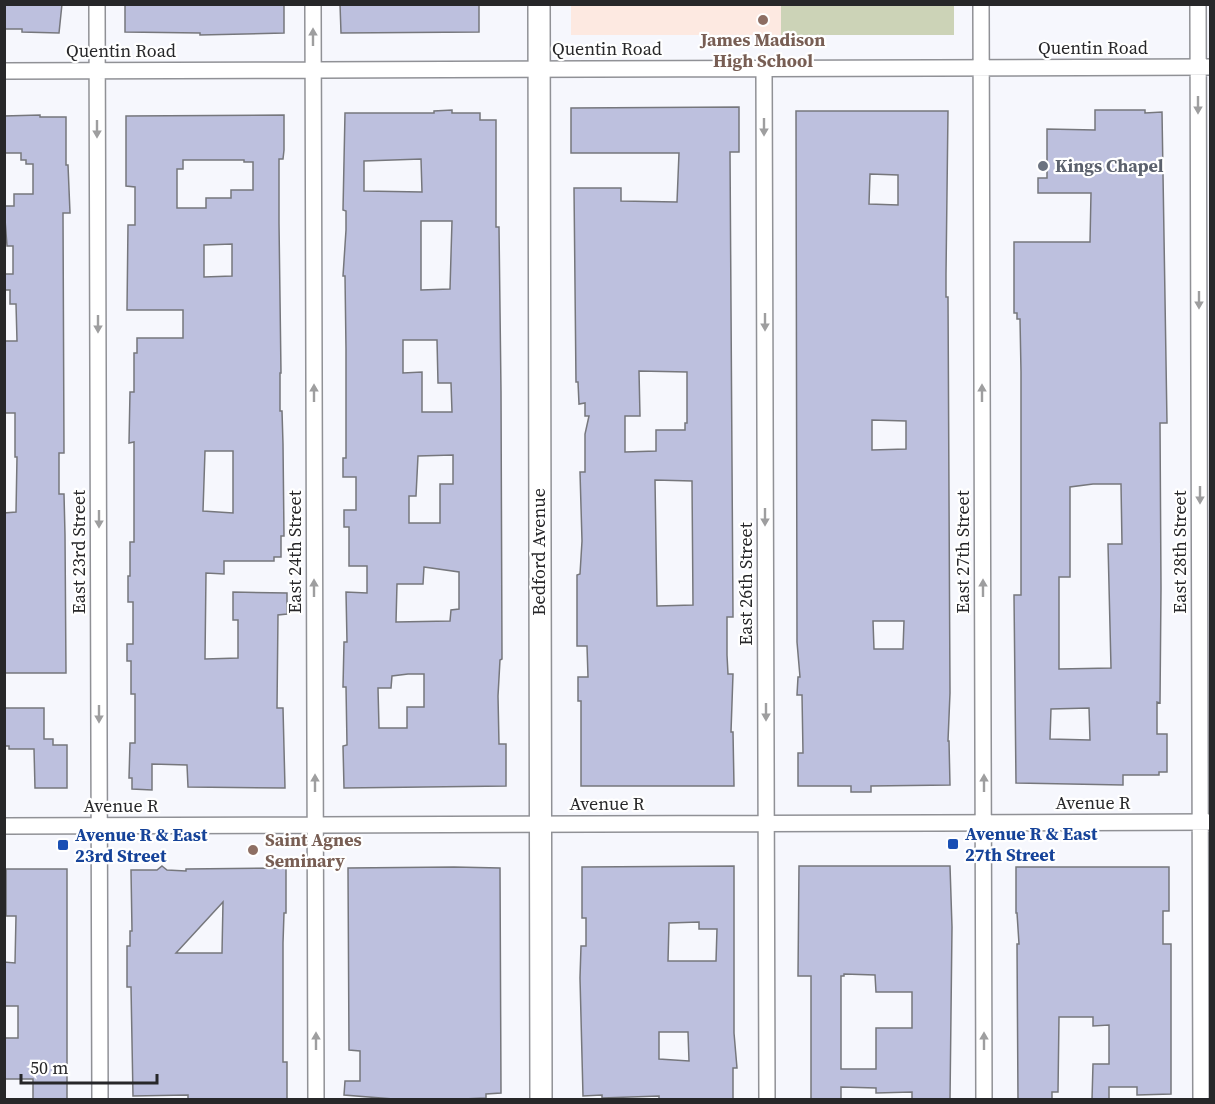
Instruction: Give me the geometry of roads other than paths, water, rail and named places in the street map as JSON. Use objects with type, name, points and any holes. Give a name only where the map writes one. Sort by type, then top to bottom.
[{"type":"main road","name":"Bedford Avenue","points":[[538,4],[541,1100]]},
{"type":"street","name":"East 23rd Street","points":[[97,4],[100,1100]]},
{"type":"street","name":"East 24th Street","points":[[313,4],[316,1100]]},
{"type":"street","name":"East 27th Street","points":[[981,4],[984,1100]]},
{"type":"street","name":"East 28th Street","points":[[1198,4],[1204,67],[1205,822],[1201,1100]]},
{"type":"street","name":"Quentin Road","points":[[4,71],[1204,67]]},
{"type":"street","name":"East 26th Street","points":[[764,69],[767,1100]]},
{"type":"street","name":"Avenue R","points":[[4,826],[1205,822]]},
{"type":"place","name":"James Madison High School","points":[[763,20]]},
{"type":"place","name":"Kings Chapel","points":[[1043,166]]},
{"type":"place","name":"Avenue R & East 27th Street","points":[[953,844]]},
{"type":"place","name":"Avenue R & East 23rd Street","points":[[63,845]]},
{"type":"place","name":"Saint Agnes Seminary","points":[[253,850]]}]
